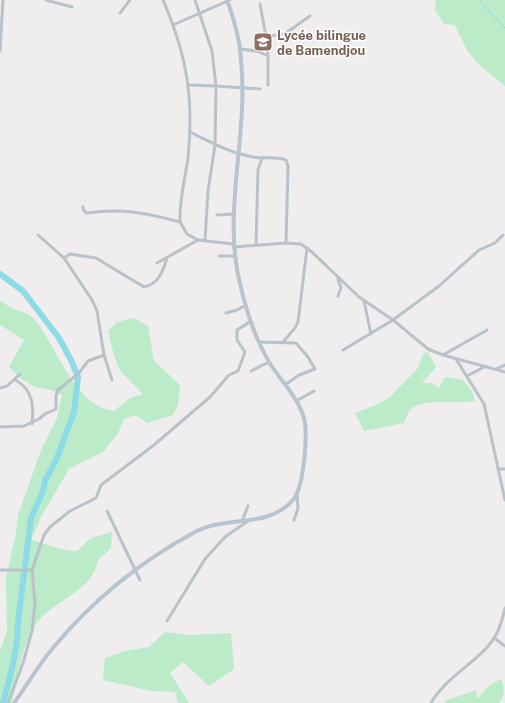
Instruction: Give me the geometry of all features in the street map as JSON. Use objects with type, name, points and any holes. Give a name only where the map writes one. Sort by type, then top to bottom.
[{"type":"main road","points":[[14,703],[43,661],[66,633],[109,591],[135,570],[198,530],[228,522],[267,517],[287,506],[298,493],[304,454],[304,420],[296,402],[269,362],[259,342],[246,305],[233,246],[242,87],[240,50],[228,0]]},
{"type":"street","points":[[0,51],[3,0]]},
{"type":"street","points":[[46,0],[72,7]]},
{"type":"street","points":[[120,14],[130,0]]},
{"type":"street","points":[[164,0],[173,25],[189,85],[191,113],[190,132],[180,222],[186,234],[198,240],[233,246],[297,243],[307,247],[364,301],[393,320],[420,342],[443,355],[505,372]]},
{"type":"street","points":[[195,0],[212,51],[216,86],[215,145],[210,174],[205,241]]},
{"type":"street","points":[[173,25],[228,0]]},
{"type":"street","points":[[260,4],[267,37],[268,85]]},
{"type":"street","points":[[267,37],[286,32],[310,16]]},
{"type":"street","points":[[257,51],[267,42]]},
{"type":"street","points":[[240,50],[257,51],[268,56]]},
{"type":"street","points":[[189,85],[260,89]]},
{"type":"street","points":[[190,132],[215,145],[238,153],[262,158],[278,157],[286,160],[288,163],[286,243]]},
{"type":"street","points":[[256,245],[258,170],[262,158]]},
{"type":"street","points":[[84,207],[84,211],[87,213],[110,210],[129,210],[180,222]]},
{"type":"street","points":[[217,214],[234,214]]},
{"type":"street","points":[[38,235],[64,258],[92,300],[97,311],[104,355],[112,380]]},
{"type":"street","points":[[343,350],[393,320],[439,286],[479,250],[495,243],[503,235]]},
{"type":"street","points":[[157,264],[198,240]]},
{"type":"street","points":[[283,342],[298,322],[307,247]]},
{"type":"street","points":[[64,258],[70,254],[96,258],[144,287],[154,283],[160,278],[167,258]]},
{"type":"street","points":[[219,256],[235,256]]},
{"type":"street","points":[[338,277],[341,288],[338,296]]},
{"type":"street","points":[[364,301],[371,334]]},
{"type":"street","points":[[226,313],[237,310],[246,305]]},
{"type":"street","points":[[8,703],[23,663],[32,631],[35,603],[32,586],[32,570],[44,535],[50,527],[74,508],[96,498],[101,485],[154,445],[210,397],[229,375],[238,371],[244,352],[237,340],[237,330],[251,320]]},
{"type":"street","points":[[443,355],[488,330]]},
{"type":"street","points":[[259,342],[283,342],[298,344],[311,360],[315,369],[299,375],[285,385]]},
{"type":"street","points":[[0,427],[24,426],[32,424],[45,414],[56,409],[56,396],[58,390],[79,373],[88,361],[104,355]]},
{"type":"street","points":[[456,358],[484,404],[505,500]]},
{"type":"street","points":[[251,371],[269,362]]},
{"type":"street","points":[[496,369],[505,365]]},
{"type":"street","points":[[467,376],[484,367]]},
{"type":"street","points":[[0,388],[7,386],[20,374]]},
{"type":"street","points":[[15,380],[26,387],[30,396],[33,412],[32,424]]},
{"type":"street","points":[[296,402],[314,391]]},
{"type":"street","points":[[498,469],[505,469]]},
{"type":"street","points":[[294,520],[298,508],[298,493]]},
{"type":"street","points":[[242,521],[248,506]]},
{"type":"street","points":[[107,511],[140,580]]},
{"type":"street","points":[[167,621],[205,559],[225,537],[249,520]]},
{"type":"street","points":[[0,570],[32,570]]},
{"type":"street","points":[[436,703],[432,702],[438,692],[485,649],[494,638],[505,608]]},
{"type":"street","points":[[494,638],[505,646]]},
{"type":"green space","points":[[436,0],[505,0],[505,86],[478,64],[467,50],[455,25],[444,24],[435,10]]},
{"type":"green space","points":[[0,300],[10,307],[32,317],[43,331],[77,387],[88,398],[100,406],[114,411],[130,398],[143,394],[121,372],[114,356],[108,331],[117,322],[134,318],[148,326],[154,361],[180,385],[178,405],[173,415],[148,423],[135,415],[124,419],[118,433],[103,452],[69,469],[42,515],[31,540],[60,549],[77,551],[91,538],[112,532],[111,548],[98,560],[88,581],[80,589],[50,610],[34,627],[23,654],[12,703],[0,703],[0,651],[7,631],[6,578],[16,533],[18,515],[40,453],[57,418],[62,395],[51,390],[35,387],[20,378],[9,367],[24,340],[0,325]]},
{"type":"green space","points":[[428,352],[436,367],[422,383],[432,383],[439,388],[445,377],[463,380],[472,391],[475,401],[430,402],[422,404],[409,411],[404,423],[364,431],[355,413],[376,405],[390,397],[418,368],[423,354]]},
{"type":"green space","points":[[165,632],[189,635],[231,633],[234,669],[209,686],[183,662],[170,673],[189,703],[178,703],[175,692],[151,691],[103,680],[105,658],[125,651],[149,647]]},
{"type":"green space","points":[[501,679],[504,691],[499,703],[446,703],[444,701],[476,690],[477,699],[491,684]]},
{"type":"waterway","points":[[479,0],[505,28]]},
{"type":"waterway","points":[[0,274],[23,291],[59,338],[78,377],[74,412],[57,458],[45,481],[43,491],[31,518],[18,622],[17,643],[3,703]]},
{"type":"place","name":"Lycée bilingue de Bamendjou","points":[[263,42]]}]
